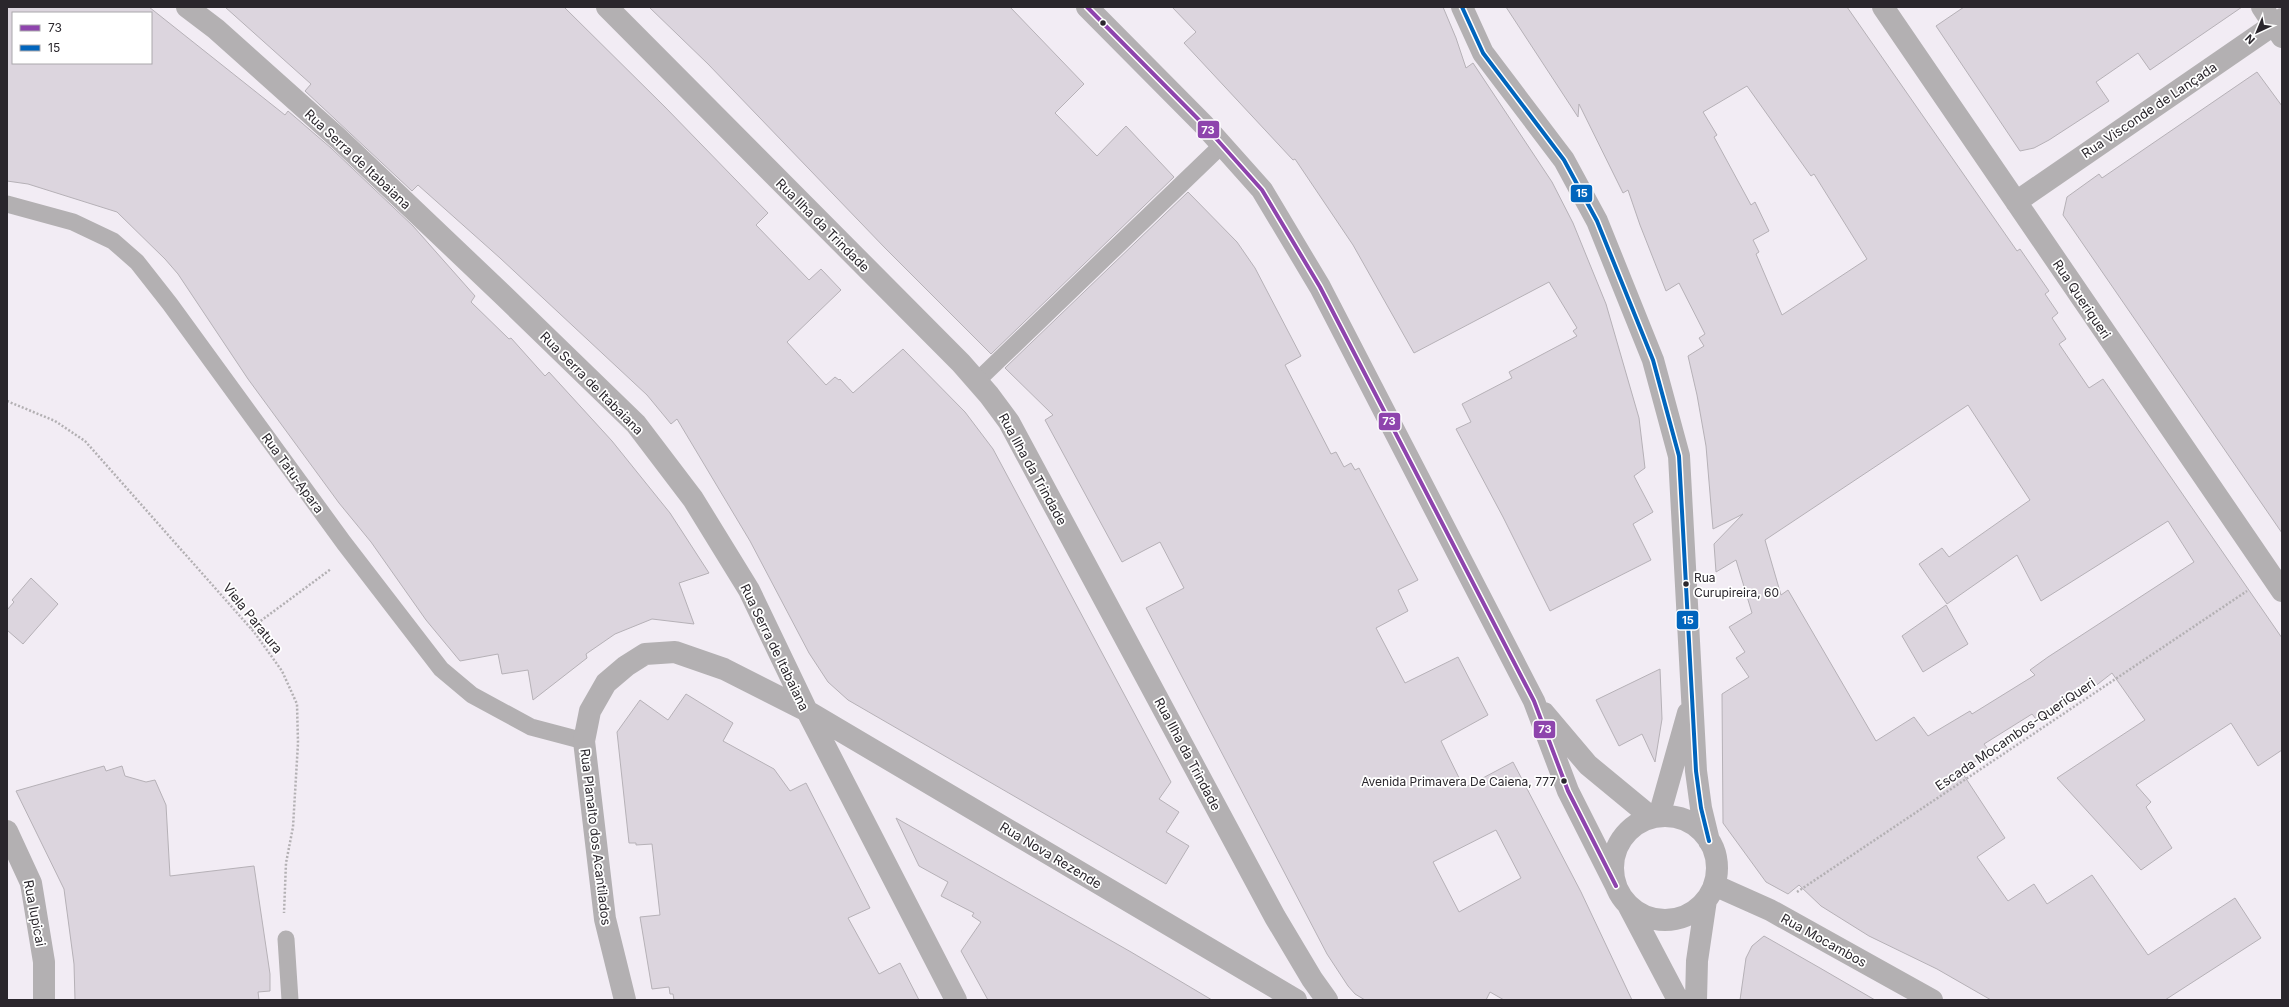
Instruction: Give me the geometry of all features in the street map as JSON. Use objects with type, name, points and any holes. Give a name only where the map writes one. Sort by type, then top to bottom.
[{"type":"street","name":"Rua Serra de Itabaiana","points":[[188,7],[216,29],[339,139],[636,424],[694,499],[749,590],[806,711],[956,1000]]},
{"type":"street","name":"Rua Ilha da Trindade","points":[[607,7],[977,382],[1009,422],[1275,917],[1312,979],[1327,1000]]},
{"type":"street","points":[[1462,7],[1483,53],[1568,167],[1597,221],[1653,360],[1679,456],[1691,702],[1696,771],[1701,808],[1709,841],[1715,855],[1717,870],[1710,892],[1697,961],[1696,1000]]},
{"type":"street","name":"Rua Queriqueri","points":[[1883,7],[2276,582]]},
{"type":"street","points":[[2262,7],[2279,27]]},
{"type":"street","points":[[1096,11],[1222,145],[1262,190],[1320,287],[1534,701],[1568,791],[1616,886],[1678,1000]]},
{"type":"street","name":"Rua Visconde de Lançada","points":[[2016,202],[2279,27]]},
{"type":"street","name":"Rua Planalto dos Acantilados","points":[[625,1000],[605,919],[584,740],[590,711],[606,683],[626,666],[645,654],[675,652],[724,669],[806,711]]},
{"type":"street","points":[[1534,701],[1588,765],[1655,817]]},
{"type":"street","points":[[1655,817],[1691,702]]},
{"type":"street","name":"Rua Nova Rezende","points":[[806,711],[1296,1000]]},
{"type":"street","points":[[1616,886],[1613,865],[1619,844],[1632,827],[1655,817],[1679,818],[1691,823],[1709,841]]},
{"type":"street","name":"Rua Iupicai","points":[[7,831],[31,882],[44,962],[44,1000]]},
{"type":"street","points":[[1627,904],[1637,912],[1649,917],[1674,919],[1697,909],[1710,892]]},
{"type":"street","name":"Rua Mocambos","points":[[1710,892],[1770,910],[1932,1000]]},
{"type":"lane","points":[[977,382],[1222,145]]},
{"type":"lane","name":"Rua Tatu-Apara","points":[[7,204],[73,222],[113,241],[137,262],[170,304],[352,553],[441,669],[472,695],[531,727],[584,740]]},
{"type":"lane","points":[[286,939],[290,1000]]},
{"type":"path","name":"Viela Paratura","points":[[7,401],[56,421],[85,441],[251,628],[282,671],[297,704],[298,743],[293,827],[286,863],[283,904],[286,939]]},
{"type":"path","points":[[251,628],[352,553]]},
{"type":"path","name":"Escada Mocambos-QueriQueri","points":[[1770,910],[2218,611],[2276,582]]},
{"type":"building","points":[[7,7],[149,7],[285,115],[288,111],[331,148],[413,226],[475,296],[471,302],[509,339],[511,338],[545,376],[549,372],[612,441],[670,513],[709,573],[679,583],[694,624],[652,619],[615,634],[586,654],[587,658],[533,700],[528,670],[502,674],[498,654],[460,661],[426,620],[371,542],[339,503],[248,379],[178,274],[165,259],[117,212],[28,184],[7,181]]},
{"type":"building","points":[[225,7],[564,7],[665,107],[768,213],[756,225],[809,280],[821,269],[841,290],[787,342],[826,385],[835,377],[839,380],[840,379],[853,393],[903,349],[965,412],[993,449],[1171,782],[1159,799],[1179,812],[1166,832],[1189,846],[1166,884],[848,700],[828,682],[809,653],[750,541],[677,419],[671,424],[647,395],[500,258],[418,185],[412,191],[305,91],[311,84]]},
{"type":"building","points":[[649,7],[1010,7],[1084,84],[1055,113],[1097,156],[1126,126],[1174,177],[991,354],[885,248],[708,64]]},
{"type":"building","points":[[1172,7],[1443,7],[1456,38],[1466,68],[1473,63],[1552,182],[1573,223],[1606,304],[1639,418],[1645,468],[1634,476],[1653,512],[1633,524],[1651,560],[1550,611],[1503,517],[1456,429],[1471,422],[1462,404],[1512,378],[1509,372],[1577,336],[1573,331],[1577,328],[1549,282],[1414,353],[1353,245],[1295,159],[1293,160],[1184,43],[1196,32]]},
{"type":"building","points":[[1506,7],[1847,7],[2017,251],[2020,249],[2049,291],[2045,294],[2058,313],[2052,318],[2066,339],[2059,344],[2089,388],[2103,379],[2282,638],[2282,750],[2258,766],[2231,723],[2136,785],[2151,802],[2146,807],[2172,848],[2141,870],[2057,778],[2145,720],[2112,673],[2089,691],[2086,688],[2065,705],[2064,703],[2036,719],[2032,714],[1984,744],[1990,752],[1961,771],[2005,838],[1977,857],[2008,901],[2034,884],[2047,904],[2092,875],[2148,955],[2235,898],[2261,938],[2165,1000],[1991,1000],[1937,969],[1869,936],[1821,906],[1799,885],[1788,894],[1766,882],[1723,823],[1722,694],[1749,677],[1736,658],[1745,652],[1729,627],[1752,613],[1736,560],[1716,572],[1714,544],[1743,514],[1713,529],[1706,446],[1688,356],[1704,346],[1699,338],[1705,334],[1679,283],[1666,291],[1628,190],[1623,193],[1579,104],[1578,117]],"holes":[[[1747,86],[1811,176],[1814,174],[1867,259],[1782,315],[1756,254],[1759,252],[1753,240],[1769,231],[1755,202],[1751,205],[1714,137],[1717,135],[1703,112]],[[1968,405],[2030,500],[1949,557],[1942,548],[1919,564],[1947,604],[2017,555],[2041,601],[2168,521],[2194,562],[2048,657],[2030,670],[2035,675],[1972,714],[1970,711],[1928,736],[1914,717],[1876,741],[1788,590],[1781,595],[1765,540]]]},
{"type":"building","points":[[1964,7],[2242,7],[2150,70],[2138,53],[2096,82],[2109,101],[2049,140],[2034,148],[2020,151],[1936,26]]},
{"type":"building","points":[[2257,72],[2282,106],[2282,533],[2063,215],[2067,197],[2099,174],[2102,178]]},
{"type":"building","points":[[1188,192],[1237,242],[1255,268],[1301,356],[1285,365],[1331,454],[1336,452],[1344,467],[1351,463],[1355,470],[1359,468],[1418,580],[1398,590],[1408,611],[1376,628],[1405,683],[1458,657],[1488,715],[1441,741],[1464,788],[1513,762],[1581,892],[1632,1000],[1504,1000],[1490,992],[1486,1000],[1365,1000],[1355,994],[1327,954],[1146,608],[1184,588],[1160,542],[1122,562],[1045,420],[1053,415],[1005,368]],"holes":[[[1496,830],[1521,878],[1459,912],[1433,862]]]},
{"type":"building","points":[[31,578],[58,604],[23,644],[7,630],[7,610],[14,602],[12,600]]},
{"type":"building","points":[[1946,605],[1968,644],[1923,672],[1902,636]]},
{"type":"building","points":[[1660,669],[1662,719],[1655,762],[1642,734],[1619,746],[1596,700]]},
{"type":"building","points":[[686,694],[733,723],[723,741],[774,769],[790,791],[806,783],[870,908],[848,918],[879,974],[900,963],[919,1000],[674,1000],[673,994],[670,994],[669,987],[652,989],[640,917],[660,915],[652,844],[636,845],[636,843],[629,843],[617,732],[640,700],[668,720]]},
{"type":"building","points":[[104,766],[106,771],[122,766],[125,776],[146,782],[155,780],[166,805],[170,876],[254,866],[270,974],[270,991],[258,992],[259,1000],[75,1000],[74,964],[64,889],[16,791]]},
{"type":"building","points":[[896,818],[1212,1000],[988,1000],[961,951],[981,922],[972,916],[974,913],[941,896],[948,882],[919,866]]},
{"type":"building","points":[[1764,936],[1875,1000],[1740,1000],[1746,958],[1752,946]]},
{"type":"transit line","name":"73","points":[[1087,7],[1204,125],[1262,190],[1320,287],[1534,701],[1568,791],[1616,886]]},
{"type":"transit line","name":"15","points":[[1462,7],[1483,53],[1564,160],[1597,221],[1653,360],[1679,456],[1696,771],[1701,808],[1709,841]]},
{"type":"place","name":"Rua Curupireira, 60","points":[[1686,584]]},
{"type":"place","name":"Avenida Primavera De Caiena, 777","points":[[1564,781]]}]
